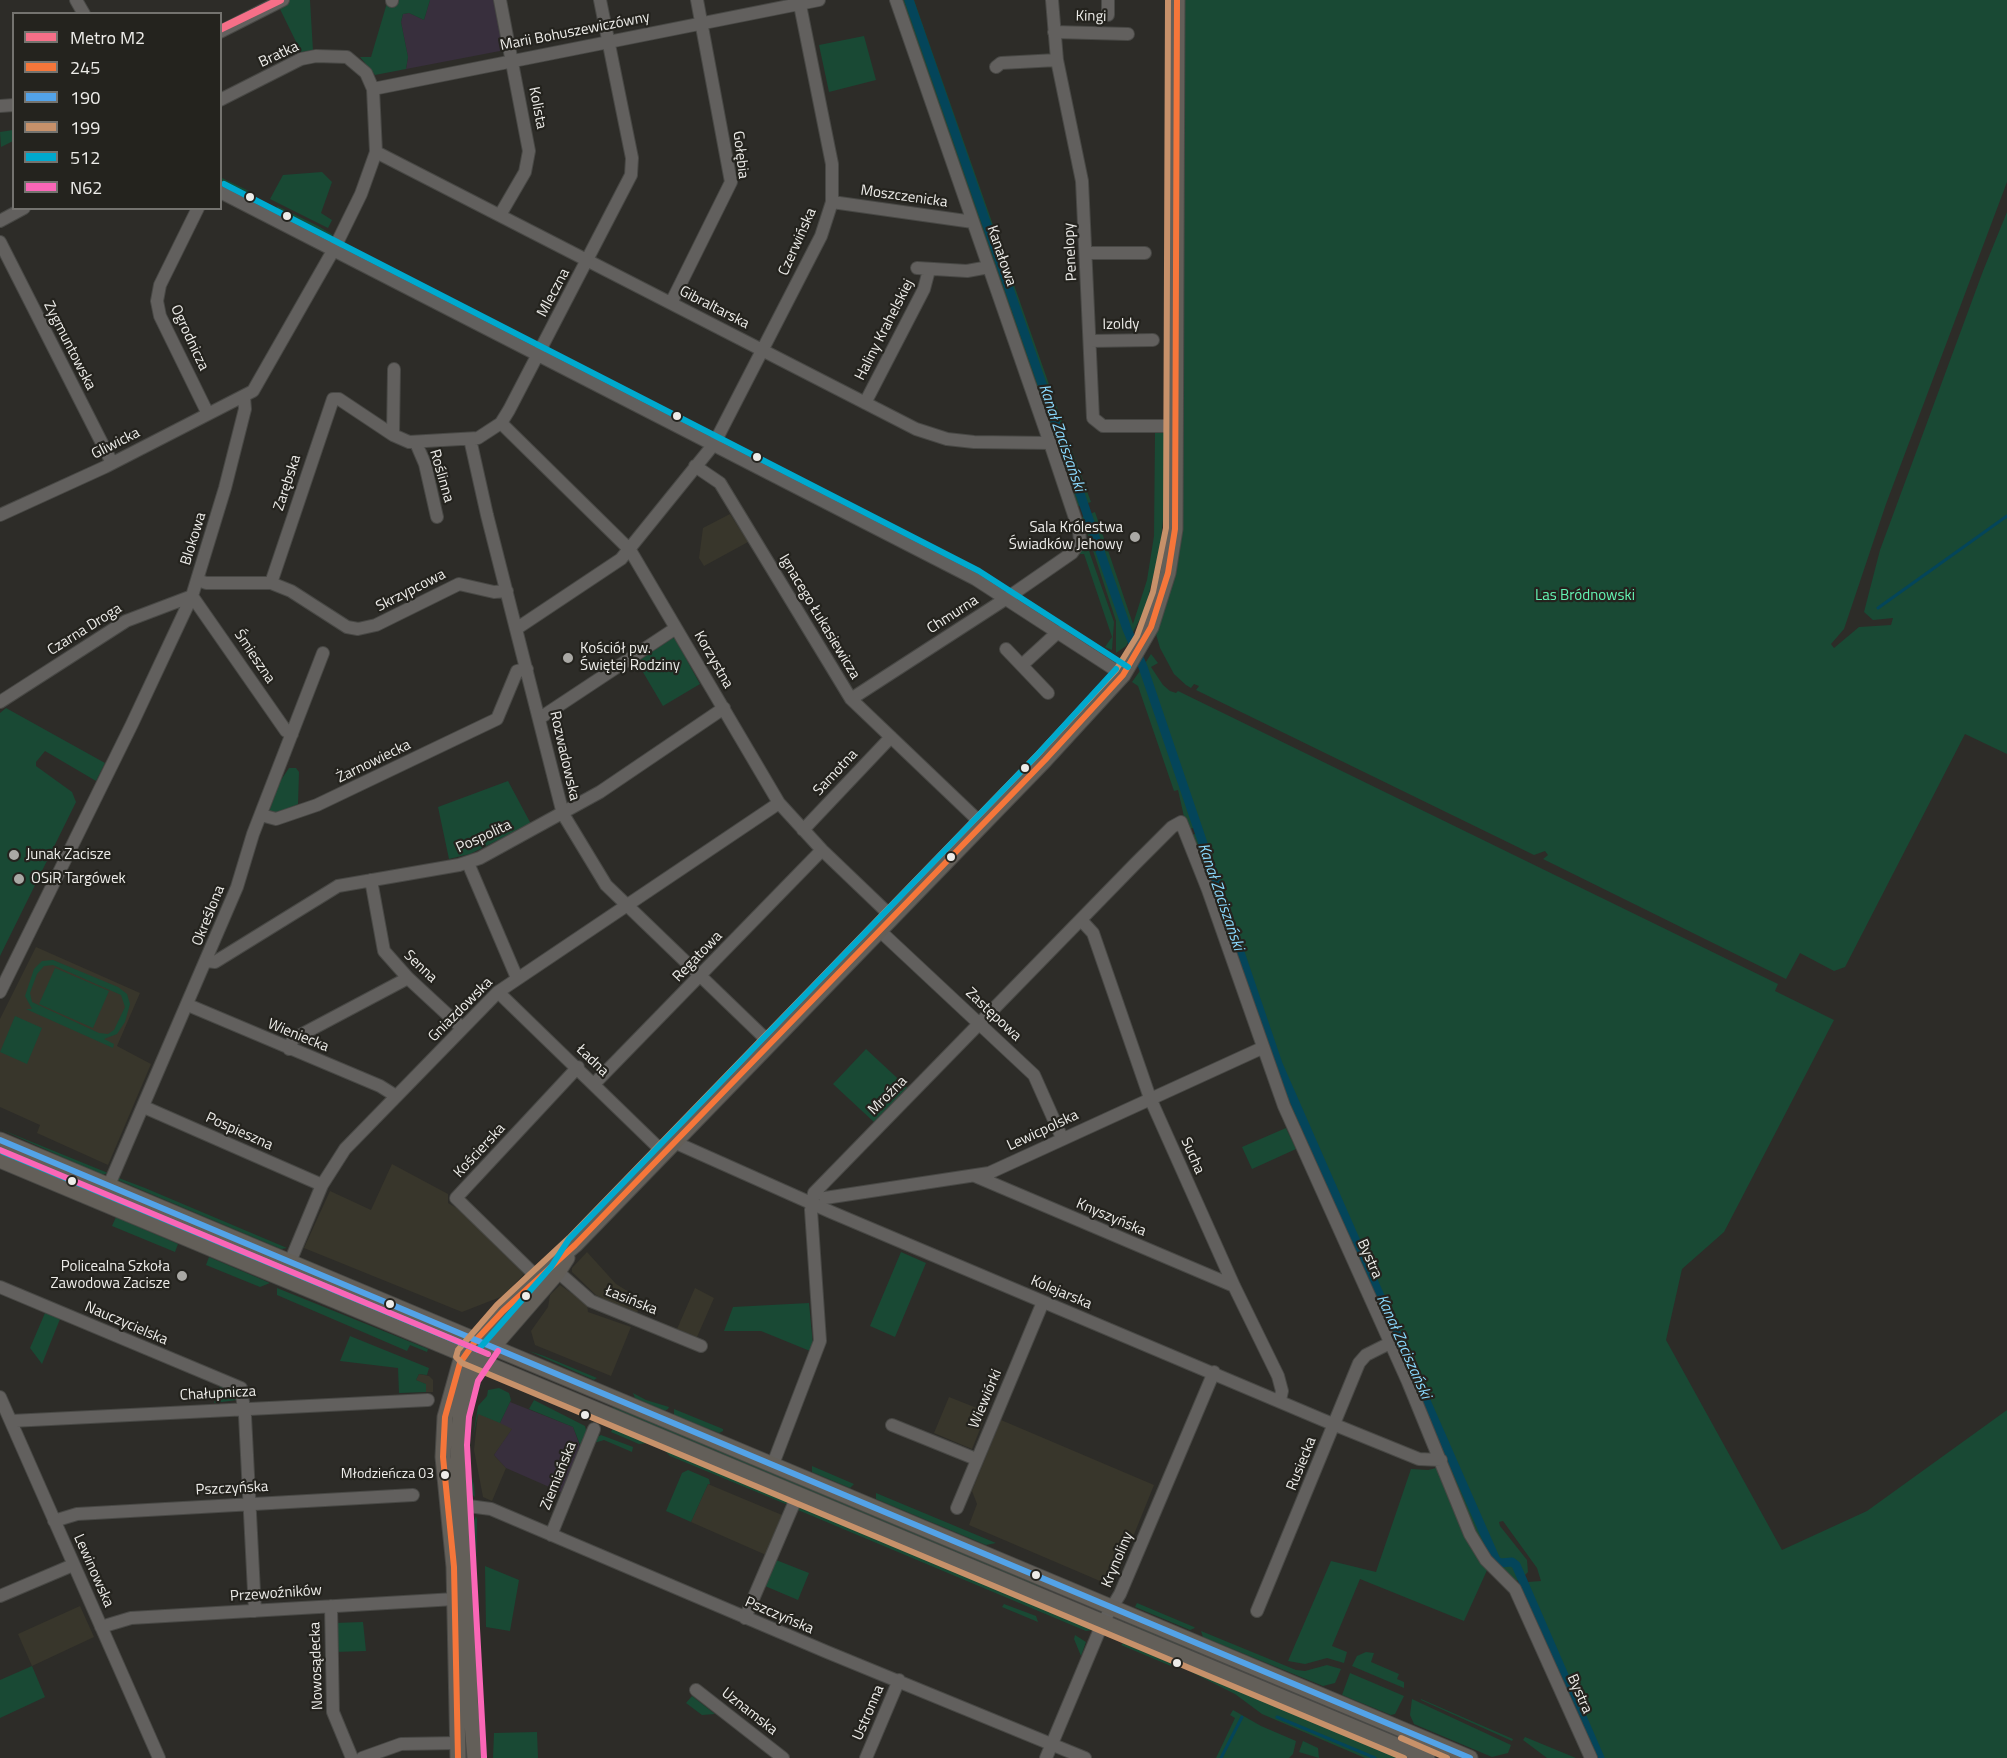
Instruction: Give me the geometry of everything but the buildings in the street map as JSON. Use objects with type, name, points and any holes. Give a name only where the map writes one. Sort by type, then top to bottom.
[{"type":"main road","points":[[575,1245],[558,1272],[480,1360],[469,1380],[459,1430],[461,1504],[467,1577],[470,1700],[475,1754],[458,1751],[454,1556],[443,1475],[443,1436],[450,1390],[465,1354],[537,1277],[575,1245],[669,1148],[982,824],[1127,669],[1140,648],[1156,613],[1172,551],[1175,529],[1177,0]]},
{"type":"main road","points":[[0,1140],[1470,1758]]},
{"type":"main road","points":[[0,1160],[1428,1758]]},
{"type":"street","points":[[222,31],[283,0]]},
{"type":"street","name":"Kolista","points":[[500,0],[529,145],[529,158],[525,172],[500,215]]},
{"type":"street","name":"Mleczna","points":[[501,423],[627,186],[632,166],[600,0]]},
{"type":"street","name":"Gołębia","points":[[671,303],[731,182],[697,0]]},
{"type":"street","name":"Marii Bohuszewiczówny","points":[[373,89],[609,40],[819,0]]},
{"type":"street","name":"Kanałowa","points":[[896,0],[1076,522]]},
{"type":"street","name":"Penelopy","points":[[1052,0],[1057,60],[1080,171],[1086,253],[1092,413],[1095,422],[1109,427],[1176,426]]},
{"type":"street","name":"Kingi","points":[[1108,0],[1108,15]]},
{"type":"street","name":"Czerwińska","points":[[714,444],[821,236],[832,202],[832,164],[800,2]]},
{"type":"street","name":"Kingi","points":[[1054,32],[1128,33]]},
{"type":"street","name":"Bratka","points":[[222,99],[301,59],[316,56],[347,57],[366,73],[373,89]]},
{"type":"street","points":[[996,67],[1001,63],[1057,60]]},
{"type":"street","points":[[244,397],[254,391],[334,249],[361,194],[376,153],[373,89]]},
{"type":"street","name":"Gibraltarska","points":[[376,153],[916,429],[947,439],[974,442],[1050,442]]},
{"type":"street","points":[[222,193],[714,444],[1007,598],[1058,632],[1127,669]]},
{"type":"street","name":"Moszczenicka","points":[[832,202],[973,222]]},
{"type":"street","points":[[0,221],[20,210]]},
{"type":"street","name":"Ogrodnicza","points":[[197,210],[160,285],[157,301],[160,315],[208,414]]},
{"type":"street","name":"Zygmuntowska","points":[[0,242],[112,463]]},
{"type":"street","points":[[1086,253],[1145,253]]},
{"type":"street","name":"Haliny Krahelskiej","points":[[865,403],[924,289],[923,269],[967,271],[989,267]]},
{"type":"street","name":"Izoldy","points":[[1090,341],[1153,340]]},
{"type":"street","points":[[394,369],[393,435],[416,443],[470,439],[484,435],[501,423]]},
{"type":"street","name":"Gliwicka","points":[[2,510],[112,463],[244,397]]},
{"type":"street","name":"Blokowa","points":[[0,992],[132,724],[192,596],[244,410],[244,397]]},
{"type":"street","name":"Zarębska","points":[[271,583],[330,401],[339,399],[393,435]]},
{"type":"street","name":"Korzystna","points":[[501,423],[630,550],[779,803],[822,850],[892,917]]},
{"type":"street","name":"Rozwadowska","points":[[470,439],[563,814],[606,885],[770,1043]]},
{"type":"street","name":"Roślinna","points":[[416,443],[425,464],[437,517]]},
{"type":"street","points":[[516,629],[621,560],[714,444]]},
{"type":"street","name":"Ignacego Łukasiewicza","points":[[695,466],[720,483],[852,699],[982,824]]},
{"type":"street","name":"Chmurna","points":[[852,699],[1007,598],[1075,550],[1080,535],[1076,522]]},
{"type":"street","name":"Skrzypcowa","points":[[198,580],[206,583],[256,581],[271,583],[291,591],[347,627],[358,629],[376,626],[459,584],[494,592],[507,591]]},
{"type":"street","name":"Czarna Droga","points":[[0,702],[126,621],[192,596]]},
{"type":"street","name":"Śmieszna","points":[[192,596],[286,731],[292,734]]},
{"type":"street","points":[[540,718],[676,628]]},
{"type":"street","points":[[1022,665],[1058,632]]},
{"type":"street","points":[[1006,649],[1048,693]]},
{"type":"street","name":"Określona","points":[[109,1185],[237,887],[261,815],[323,653]]},
{"type":"street","name":"Żarnowiecka","points":[[261,815],[276,819],[317,805],[497,719],[517,671],[527,669]]},
{"type":"street","name":"Pospolita","points":[[207,961],[215,962],[338,886],[468,863],[563,814],[724,708]]},
{"type":"street","name":"Samotna","points":[[803,830],[891,737]]},
{"type":"street","name":"Gniazdowska","points":[[290,1262],[322,1185],[345,1149],[498,992],[779,803]]},
{"type":"street","name":"Mroźna","points":[[811,1203],[814,1193],[1172,827],[1181,822]]},
{"type":"street","name":"Bystra","points":[[1181,822],[1208,890],[1262,1048],[1295,1132],[1441,1460],[1470,1534],[1486,1560],[1515,1589],[1591,1758]]},
{"type":"street","name":"Regatowa","points":[[594,1084],[822,850]]},
{"type":"street","points":[[468,863],[517,978]]},
{"type":"street","name":"Senna","points":[[371,880],[384,951],[408,978],[462,1028]]},
{"type":"street","name":"Sucha","points":[[1081,920],[1092,933],[1150,1098],[1234,1287],[1278,1376],[1282,1391],[1280,1400]]},
{"type":"street","name":"Zastępowa","points":[[879,930],[1034,1075],[1062,1138]]},
{"type":"street","points":[[289,1049],[293,1039],[408,978]]},
{"type":"street","name":"Ładna","points":[[498,992],[594,1084],[669,1148]]},
{"type":"street","name":"Wieniecka","points":[[188,1005],[380,1086],[396,1096]]},
{"type":"street","name":"Lewicpolska","points":[[825,1198],[989,1173],[1262,1048]]},
{"type":"street","name":"Kościerska","points":[[537,1277],[456,1198],[578,1068]]},
{"type":"street","name":"Pospieszna","points":[[144,1107],[322,1185]]},
{"type":"street","name":"Kolejarska","points":[[669,1148],[811,1203],[1419,1459],[1441,1460]]},
{"type":"street","name":"Knyszyńska","points":[[975,1176],[1234,1287]]},
{"type":"street","points":[[773,1464],[820,1341],[811,1203]]},
{"type":"street","name":"Łasińska","points":[[558,1272],[591,1301],[701,1346]]},
{"type":"street","name":"Nauczycielska","points":[[0,1287],[241,1388],[244,1408]]},
{"type":"street","name":"Wiewiórki","points":[[957,1508],[1043,1302]]},
{"type":"street","name":"Rusiecka","points":[[1257,1611],[1359,1363],[1366,1355],[1390,1343]]},
{"type":"street","name":"Krynoliny","points":[[1046,1758],[1102,1622],[1113,1607],[1214,1372]]},
{"type":"street","name":"Lewinowska","points":[[0,1397],[159,1758]]},
{"type":"street","name":"Chałupnicza","points":[[11,1421],[428,1400]]},
{"type":"street","points":[[244,1408],[255,1611]]},
{"type":"street","points":[[892,1425],[976,1459]]},
{"type":"street","name":"Ziemiańska","points":[[551,1535],[594,1429]]},
{"type":"street","points":[[746,1618],[798,1494]]},
{"type":"street","name":"Pszczyńska","points":[[54,1521],[77,1514],[412,1495]]},
{"type":"street","name":"Pszczyńska","points":[[461,1504],[491,1509],[746,1618],[1085,1758]]},
{"type":"street","points":[[0,1596],[74,1564]]},
{"type":"street","name":"Przewoźników","points":[[101,1627],[131,1617],[455,1599]]},
{"type":"street","name":"Nowosądecka","points":[[331,1606],[333,1712],[352,1758]]},
{"type":"street","name":"Ustronna","points":[[866,1758],[899,1680]]},
{"type":"street","name":"Uznamska","points":[[696,1690],[783,1758]]},
{"type":"street","points":[[362,1758],[401,1744],[458,1751]]},
{"type":"shaded area","points":[[430,0],[495,0],[505,50],[406,69],[408,57],[401,22],[403,14],[409,13],[424,20]]},
{"type":"shaded area","points":[[730,514],[748,542],[704,566],[699,558],[703,528]]},
{"type":"shaded area","points":[[36,947],[140,993],[117,1046],[151,1064],[108,1165],[37,1133],[40,1125],[0,1107],[0,1019]]},
{"type":"shaded area","points":[[392,1164],[448,1194],[448,1203],[460,1210],[524,1274],[503,1296],[462,1312],[304,1248],[330,1191],[371,1210]]},
{"type":"shaded area","points":[[587,1252],[616,1284],[642,1300],[637,1313],[632,1314],[596,1295],[572,1272],[572,1268]]},
{"type":"shaded area","points":[[560,1285],[587,1304],[588,1312],[631,1327],[611,1376],[535,1345],[531,1331],[548,1307],[550,1295]]},
{"type":"shaded area","points":[[695,1288],[714,1298],[697,1337],[677,1329]]},
{"type":"shaded area","points":[[419,1374],[429,1376],[433,1380],[433,1392],[426,1392],[425,1384],[416,1380]]},
{"type":"shaded area","points":[[949,1397],[987,1412],[972,1449],[934,1433]]},
{"type":"shaded area","points":[[510,1402],[573,1427],[580,1446],[563,1493],[506,1468],[494,1455],[512,1429],[500,1423]]},
{"type":"shaded area","points":[[478,1413],[513,1428],[494,1455],[506,1468],[492,1501],[483,1497],[474,1450]]},
{"type":"shaded area","points":[[1001,1420],[1154,1485],[1118,1574],[1100,1581],[969,1525],[977,1504],[972,1491]]},
{"type":"shaded area","points":[[708,1484],[782,1515],[766,1555],[691,1522]]},
{"type":"shaded area","points":[[80,1606],[94,1637],[32,1666],[18,1634]]},
{"type":"green space","points":[[289,0],[310,0],[313,51],[301,52],[279,7]]},
{"type":"green space","points":[[395,0],[430,0],[424,20],[409,13],[403,14],[401,22],[408,57],[406,69],[375,75],[360,57],[371,57],[387,3]]},
{"type":"green space","points":[[914,0],[1065,430],[1054,434],[1049,420],[1046,421],[901,2]]},
{"type":"green space","name":"Las Bródnowski","points":[[1182,0],[2007,0],[2007,182],[1886,504],[1844,629],[1831,644],[1834,648],[1859,627],[1891,625],[1893,618],[1873,620],[1864,612],[1880,550],[2007,212],[2007,754],[1965,734],[1845,967],[1834,971],[1800,953],[1786,979],[1543,859],[1548,855],[1545,851],[1534,855],[1196,690],[1199,686],[1194,684],[1191,688],[1174,674],[1160,648],[1156,634],[1177,556]]},
{"type":"green space","points":[[864,36],[876,80],[829,92],[819,45]]},
{"type":"green space","points":[[12,130],[12,142],[1,147],[0,132]]},
{"type":"green space","points":[[322,172],[332,182],[321,213],[332,220],[328,228],[270,199],[283,175]]},
{"type":"green space","points":[[222,178],[249,191],[247,195],[237,190],[235,194],[222,188]]},
{"type":"green space","points":[[277,206],[333,235],[324,239],[278,216]]},
{"type":"green space","points":[[1155,433],[1164,433],[1164,510],[1160,549],[1145,609],[1126,646],[1116,653],[1116,621],[1082,517],[1095,512],[1133,624],[1147,580],[1154,536]]},
{"type":"green space","points":[[1067,437],[1091,502],[1079,506],[1076,505],[1059,457],[1062,455],[1057,440]]},
{"type":"green space","points":[[1085,530],[1090,554],[1114,622],[1112,650],[1105,647],[1112,637],[1084,554],[1079,554]]},
{"type":"green space","points":[[674,637],[700,684],[663,706],[637,662]]},
{"type":"green space","points":[[1151,654],[1158,663],[1151,667],[1170,691],[1176,693],[1178,691],[1778,984],[1775,991],[1834,1020],[1724,1232],[1682,1269],[1666,1340],[1782,1550],[1867,1511],[2007,1410],[2007,1758],[1594,1758],[1522,1594],[1528,1582],[1541,1581],[1537,1568],[1503,1521],[1499,1522],[1500,1526],[1527,1560],[1528,1572],[1523,1577],[1514,1561],[1498,1560],[1282,1070],[1144,665]]},
{"type":"green space","points":[[1142,668],[1196,827],[1187,830],[1178,790],[1174,791],[1138,686],[1132,682]]},
{"type":"green space","name":"OSiR Targówek","points":[[6,708],[105,763],[96,781],[45,751],[36,762],[36,766],[72,792],[76,802],[0,956],[0,713]]},
{"type":"green space","points":[[289,768],[296,768],[299,772],[298,804],[277,814],[269,812],[279,783]]},
{"type":"green space","points":[[508,781],[531,824],[470,854],[449,859],[438,807]]},
{"type":"green space","points":[[1198,833],[1279,1071],[1276,1072],[1215,901],[1219,899],[1202,850],[1195,852],[1189,836]]},
{"type":"green space","points":[[53,960],[118,987],[127,994],[130,1004],[125,1022],[117,1034],[104,1039],[114,1044],[113,1048],[26,1009],[32,1009],[25,996],[34,969],[42,961]],"holes":[[[53,965],[121,995],[125,1007],[114,1030],[108,1034],[99,1033],[32,1002],[30,993],[37,974],[44,966]]]},
{"type":"green space","points":[[55,968],[109,991],[93,1028],[39,1004]]},
{"type":"green space","points":[[15,1016],[42,1028],[27,1064],[0,1052]]},
{"type":"green space","points":[[866,1049],[908,1088],[875,1123],[833,1084]]},
{"type":"green space","points":[[1282,1076],[1448,1454],[1443,1456],[1278,1078]]},
{"type":"green space","points":[[1286,1128],[1296,1149],[1252,1169],[1242,1147]]},
{"type":"green space","points":[[0,1129],[108,1173],[102,1175]]},
{"type":"green space","points":[[0,1147],[370,1303],[369,1305],[0,1153]]},
{"type":"green space","points":[[653,1149],[653,1155],[628,1178],[626,1176]]},
{"type":"green space","points":[[116,1177],[287,1248],[281,1249],[118,1180]]},
{"type":"green space","points":[[116,1217],[178,1244],[175,1252],[112,1226]]},
{"type":"green space","points":[[901,1252],[926,1263],[895,1337],[870,1326]]},
{"type":"green space","points":[[209,1257],[270,1283],[260,1287],[206,1265]]},
{"type":"green space","points":[[277,1288],[428,1349],[427,1352],[410,1345],[407,1351],[277,1295]]},
{"type":"green space","points":[[809,1303],[813,1345],[810,1351],[761,1331],[724,1331],[733,1307]]},
{"type":"green space","points":[[45,1313],[60,1319],[42,1364],[30,1348]]},
{"type":"green space","points":[[350,1336],[429,1368],[427,1375],[419,1374],[416,1380],[426,1384],[426,1392],[399,1393],[398,1368],[340,1361]]},
{"type":"green space","points":[[529,1351],[544,1356],[597,1378],[594,1380]]},
{"type":"green space","points":[[220,1386],[232,1391],[237,1400],[214,1403]]},
{"type":"green space","points":[[499,1388],[509,1393],[511,1400],[500,1423],[478,1414],[473,1438],[478,1406],[487,1396],[488,1390]]},
{"type":"green space","points":[[633,1393],[646,1400],[669,1407],[665,1411],[635,1398]]},
{"type":"green space","points":[[534,1400],[585,1426],[587,1433],[581,1447],[573,1427],[529,1409]]},
{"type":"green space","points":[[613,1407],[743,1458],[1041,1583],[1040,1587],[612,1409]]},
{"type":"green space","points":[[674,1409],[723,1429],[723,1431],[719,1433],[674,1415]]},
{"type":"green space","points":[[614,1426],[787,1498],[788,1505],[670,1456],[664,1450],[649,1443],[639,1444],[611,1432]]},
{"type":"green space","points":[[601,1435],[633,1447],[632,1452],[604,1440],[594,1443],[595,1438]]},
{"type":"green space","points":[[1450,1459],[1496,1562],[1500,1565],[1513,1563],[1521,1580],[1513,1581],[1494,1563],[1480,1542],[1445,1462]]},
{"type":"green space","points":[[812,1466],[854,1484],[850,1488],[812,1472]]},
{"type":"green space","points":[[1440,1467],[1488,1568],[1464,1621],[1360,1579],[1332,1646],[1347,1652],[1344,1663],[1327,1658],[1305,1664],[1288,1661],[1331,1561],[1376,1572],[1411,1469],[1428,1470]]},
{"type":"green space","points":[[470,1470],[475,1497],[468,1491],[466,1473]]},
{"type":"green space","points":[[688,1470],[709,1479],[710,1484],[691,1522],[666,1511],[682,1473]]},
{"type":"green space","points":[[876,1493],[996,1543],[986,1545],[876,1499]]},
{"type":"green space","points":[[798,1504],[1089,1625],[1093,1630],[1086,1631],[798,1510]]},
{"type":"green space","points":[[476,1516],[476,1574],[472,1570],[471,1528]]},
{"type":"green space","points":[[776,1560],[809,1573],[798,1600],[765,1586]]},
{"type":"green space","points":[[485,1566],[519,1580],[510,1631],[486,1627]]},
{"type":"green space","points":[[1137,1603],[1195,1628],[1190,1630],[1135,1607]]},
{"type":"green space","points":[[1004,1604],[1036,1616],[1038,1622],[1002,1607]]},
{"type":"green space","points":[[1130,1621],[1321,1702],[1320,1704],[1128,1625]]},
{"type":"green space","points":[[363,1622],[366,1651],[334,1652],[334,1623]]},
{"type":"green space","points":[[1201,1631],[1296,1670],[1305,1671],[1327,1665],[1341,1669],[1335,1683],[1323,1686],[1203,1637]]},
{"type":"green space","points":[[1075,1635],[1086,1642],[1081,1656],[1074,1639]]},
{"type":"green space","points":[[1123,1643],[1172,1664],[1171,1666],[1121,1645]]},
{"type":"green space","points":[[1366,1652],[1374,1653],[1371,1662],[1399,1674],[1397,1679],[1404,1682],[1404,1688],[1352,1666],[1357,1656]]},
{"type":"green space","points":[[32,1666],[45,1697],[0,1718],[0,1680]]},
{"type":"green space","points":[[1189,1667],[1405,1758],[1365,1758],[1262,1714],[1235,1694],[1191,1672]]},
{"type":"green space","points":[[1350,1673],[1404,1696],[1395,1714],[1391,1715],[1342,1695]]},
{"type":"green space","points":[[692,1696],[715,1714],[702,1715],[686,1703]]},
{"type":"green space","points":[[1412,1699],[1511,1745],[1508,1753],[1492,1757],[1414,1724],[1410,1715]]},
{"type":"green space","points":[[1421,1699],[1513,1739],[1512,1741]]},
{"type":"green space","points":[[1233,1710],[1261,1726],[1296,1741],[1293,1754],[1289,1758],[1216,1758],[1235,1718],[1230,1715]]},
{"type":"green space","points":[[537,1732],[538,1758],[493,1758],[494,1733]]},
{"type":"green space","points":[[1525,1737],[1576,1758],[1547,1758],[1523,1740]]},
{"type":"green space","points":[[1303,1741],[1318,1748],[1319,1758],[1299,1752]]},
{"type":"waterway","name":"Kanał Zaciszański","points":[[909,0],[1127,629],[1143,667],[1278,1064],[1496,1560],[1500,1563],[1512,1562],[1516,1565],[1600,1758]]},
{"type":"waterway","points":[[1878,608],[2007,516]]},
{"type":"waterway","points":[[1221,1758],[1242,1717]]},
{"type":"waterway","points":[[1277,1717],[1375,1758]]},
{"type":"metro line","name":"M2","points":[[222,28],[280,0]]},
{"type":"transit line","name":"199","points":[[1168,0],[1166,528],[1153,592],[1137,636],[1116,670],[1038,754],[569,1238],[497,1305],[458,1350],[456,1357],[462,1363],[1404,1758]]},
{"type":"transit line","name":"245","points":[[458,1758],[454,1567],[443,1457],[445,1417],[460,1363],[476,1340],[503,1311],[575,1245],[1045,760],[1123,675],[1151,627],[1168,573],[1175,529],[1177,0]]},
{"type":"transit line","name":"512","points":[[224,184],[979,571],[1128,667]]},
{"type":"transit line","name":"512","points":[[3,1152],[478,1350],[551,1267],[569,1239],[1038,754],[1116,669]]},
{"type":"transit line","name":"190","points":[[0,1140],[1470,1758]]},
{"type":"transit line","name":"N62","points":[[0,1150],[488,1354]]},
{"type":"transit line","name":"N62","points":[[484,1757],[467,1445],[469,1417],[478,1381],[498,1351]]},
{"type":"transit line","name":"199","points":[[1401,1738],[1447,1758]]},
{"type":"place","name":"Sala Królestwa Świadków Jehowy","points":[[1135,537]]},
{"type":"place","name":"Kościół pw. Świętej Rodziny","points":[[568,658]]},
{"type":"place","name":"Junak Zacisze","points":[[14,855]]},
{"type":"place","name":"OSiR Targówek","points":[[19,879]]},
{"type":"place","name":"Policealna Szkoła Zawodowa Zacisze","points":[[182,1276]]},
{"type":"place","name":"Młodzieńcza 03","points":[[445,1475]]}]
